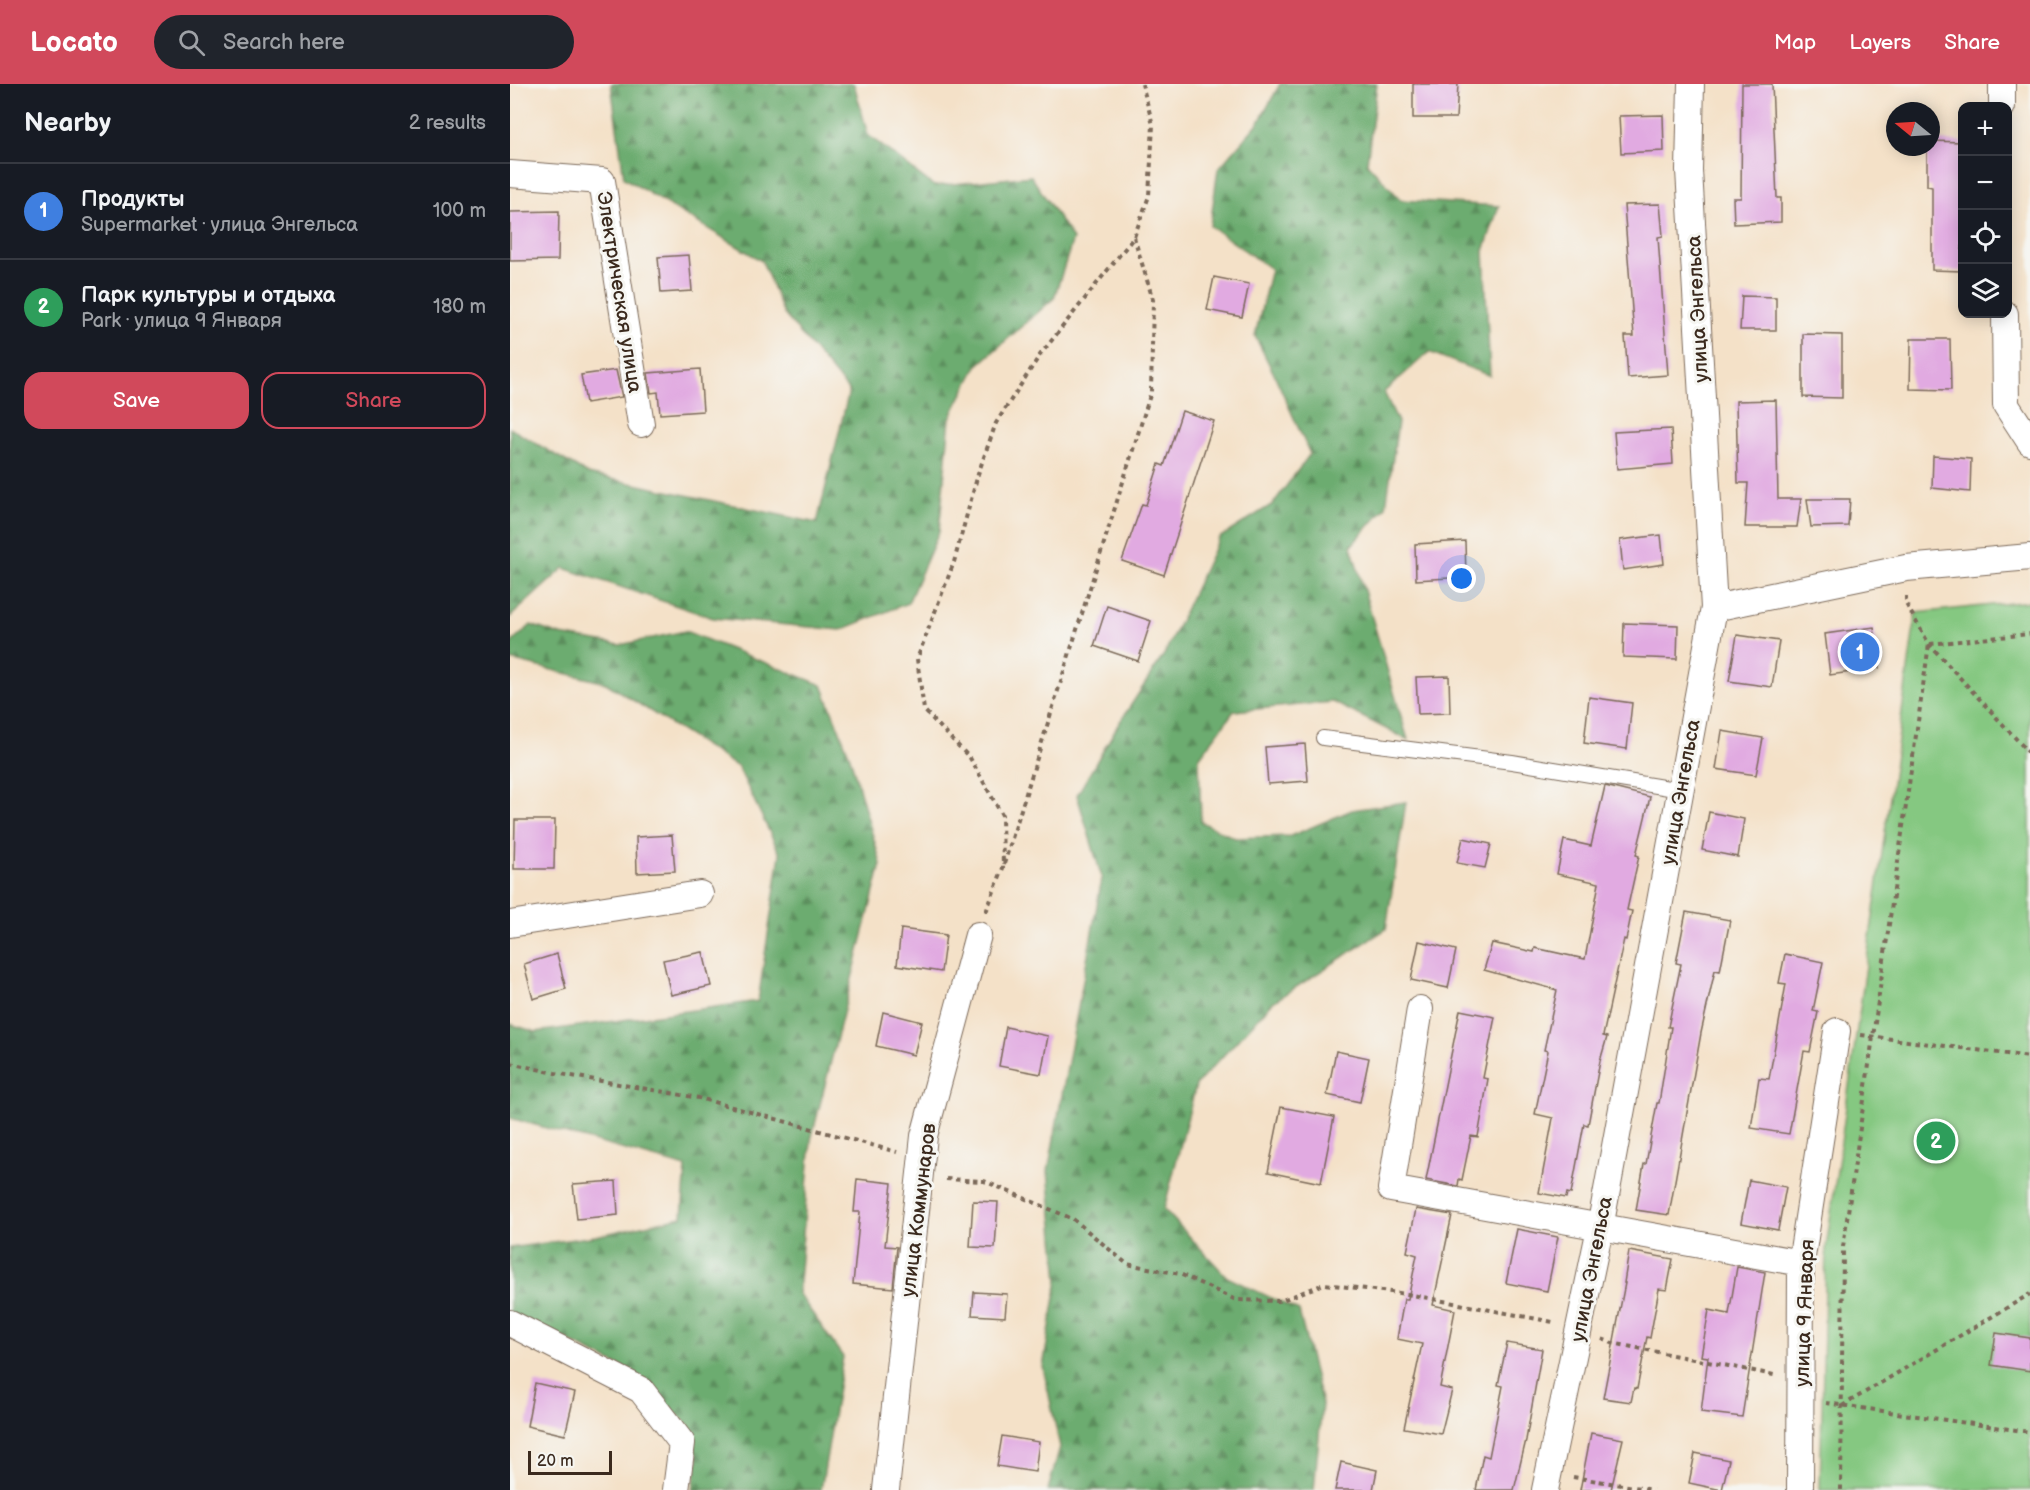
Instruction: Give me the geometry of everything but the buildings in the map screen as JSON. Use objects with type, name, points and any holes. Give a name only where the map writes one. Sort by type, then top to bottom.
[{"type":"street","name":"улица Энгельса","points":[[1547,1482],[1600,1228],[1714,608],[1689,170],[1691,84]]},
{"type":"street","points":[[2002,84],[2002,102]]},
{"type":"street","name":"Электрическая улица","points":[[510,174],[602,181],[641,424]]},
{"type":"street","points":[[2004,318],[2006,405],[2030,442]]},
{"type":"street","points":[[1714,608],[1906,568],[2030,557]]},
{"type":"street","points":[[510,924],[700,894]]},
{"type":"street","name":"улица Коммунаров","points":[[886,1490],[924,1136],[978,935]]},
{"type":"street","points":[[1420,1009],[1391,1189],[1802,1263]]},
{"type":"street","name":"улица 9 Января","points":[[1800,1490],[1802,1263],[1837,1031]]},
{"type":"street","points":[[510,1323],[641,1390],[682,1443],[676,1490]]},
{"type":"lane","points":[[1323,738],[1512,762],[1681,790]]},
{"type":"path","points":[[1003,868],[1002,815],[970,758],[924,710],[917,659],[954,562],[978,474],[996,423],[1040,355],[1134,237],[1149,196],[1153,125],[1142,84]]},
{"type":"path","points":[[978,935],[1003,868],[1151,392],[1153,300],[1134,237]]},
{"type":"path","points":[[1906,568],[1906,604],[1929,644],[2030,753]]},
{"type":"path","points":[[1929,644],[2030,634]]},
{"type":"path","points":[[1841,1490],[1844,1247],[1929,644]]},
{"type":"path","points":[[1873,1036],[2030,1057]]},
{"type":"path","points":[[510,1063],[699,1098],[920,1168],[984,1181],[1073,1219],[1127,1264],[1180,1274],[1236,1299],[1280,1301],[1324,1284],[1407,1294],[1566,1325],[1612,1343],[1772,1375],[1801,1371]]},
{"type":"path","points":[[1842,1406],[2030,1294]]},
{"type":"path","points":[[1801,1398],[1842,1406],[2030,1432]]},
{"type":"path","points":[[1547,1482],[1653,1490]]},
{"type":"green space","points":[[611,84],[854,84],[868,135],[934,186],[1031,176],[1073,239],[1054,298],[977,366],[950,418],[939,532],[908,603],[841,630],[713,618],[564,568],[510,617],[510,428],[588,474],[817,523],[849,391],[784,314],[762,261],[624,178]]},
{"type":"green space","points":[[1280,84],[1377,84],[1367,163],[1401,200],[1499,206],[1484,251],[1490,376],[1429,352],[1384,392],[1398,422],[1386,507],[1351,546],[1408,740],[1333,702],[1234,711],[1199,758],[1201,822],[1235,838],[1291,836],[1352,810],[1406,802],[1386,929],[1273,1002],[1196,1085],[1164,1209],[1227,1277],[1299,1311],[1322,1404],[1314,1490],[1048,1490],[1060,1447],[1043,1367],[1058,1280],[1048,1171],[1102,878],[1077,795],[1118,725],[1165,653],[1219,538],[1273,504],[1310,454],[1255,336],[1271,269],[1210,226],[1218,169],[1259,122]]},
{"type":"green space","points":[[2030,601],[2030,1490],[1820,1490],[1826,1248],[1916,613]]},
{"type":"green space","points":[[531,625],[560,635],[620,645],[685,631],[822,685],[850,757],[881,864],[811,1140],[798,1293],[843,1357],[821,1490],[693,1490],[698,1458],[688,1424],[626,1369],[510,1313],[510,1248],[596,1236],[682,1217],[686,1167],[510,1118],[510,1024],[536,1032],[758,1001],[780,854],[738,767],[606,683],[510,660],[510,644]]},
{"type":"place","name":"Продукты","points":[[1860,652]]},
{"type":"place","name":"Парк культуры и отдыха","points":[[1936,1141]]}]
